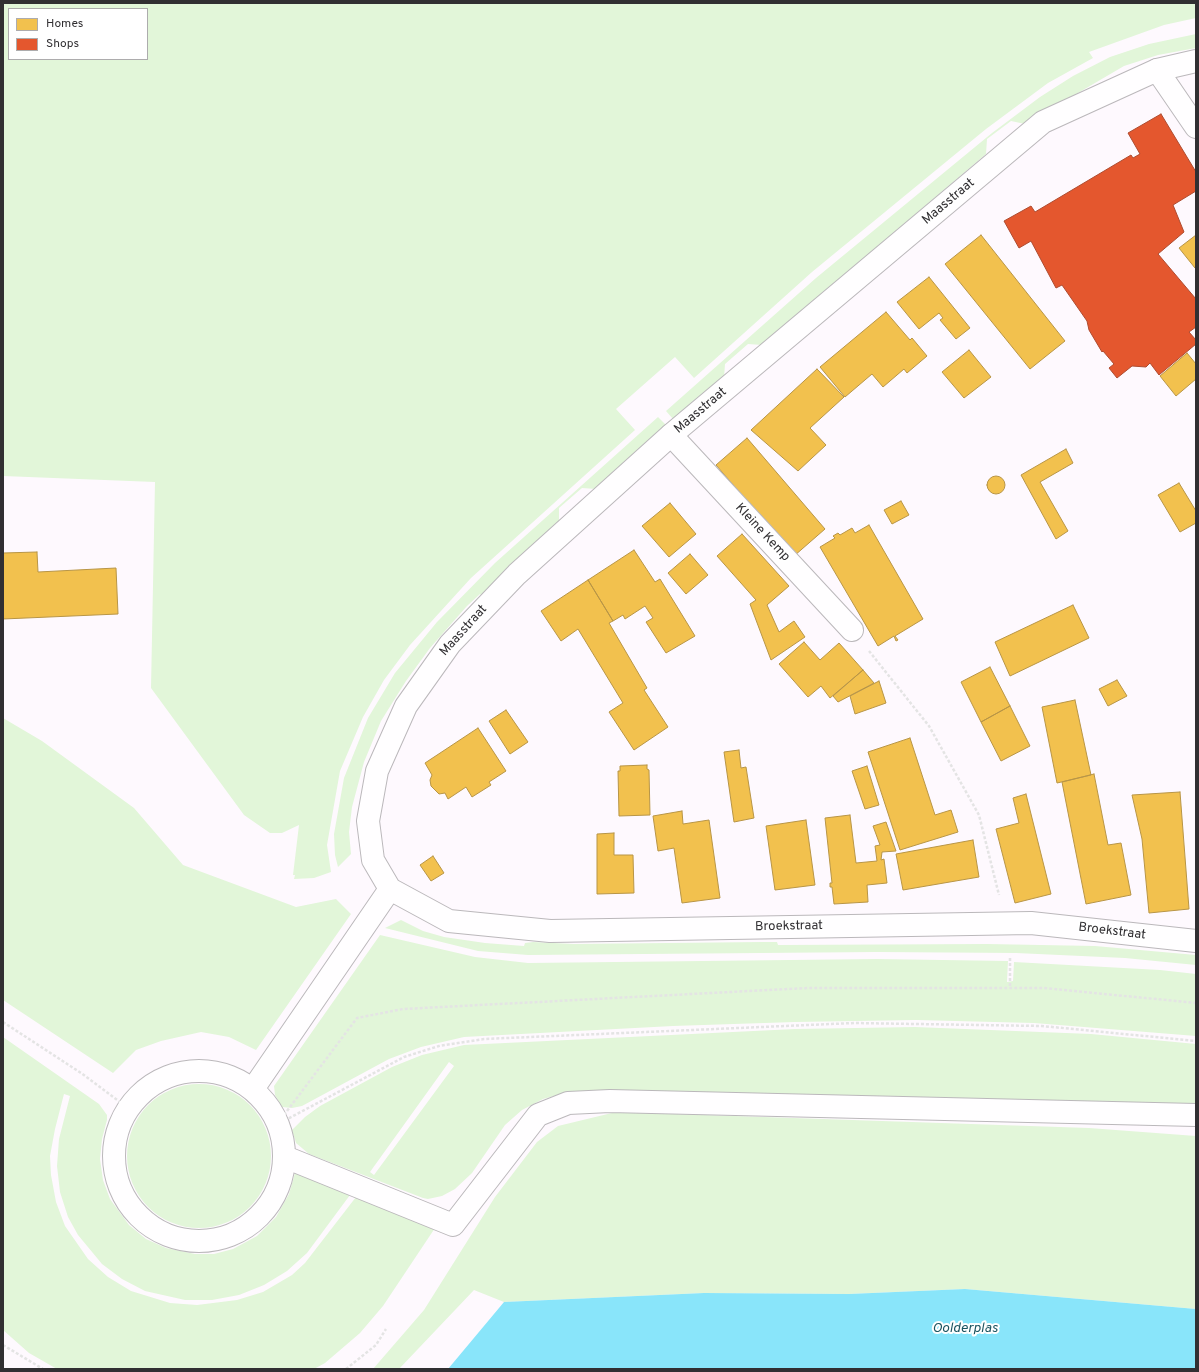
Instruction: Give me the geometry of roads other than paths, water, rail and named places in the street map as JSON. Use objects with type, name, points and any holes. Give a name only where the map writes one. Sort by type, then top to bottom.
[{"type":"street","name":"Maasstraat","points":[[390,889],[373,860],[368,821],[377,772],[406,706],[450,644],[517,574],[671,436],[1043,122],[1157,70],[1196,61]]},
{"type":"street","points":[[1157,70],[1196,127]]},
{"type":"street","name":"Kleine Kemp","points":[[671,436],[852,630]]},
{"type":"street","points":[[253,1089],[390,889]]},
{"type":"street","name":"Broekstraat","points":[[390,889],[449,921],[550,931],[1031,922],[1196,941]]},
{"type":"street","points":[[201,1070],[228,1075],[253,1089],[268,1105],[278,1123],[283,1140],[285,1157],[279,1185],[265,1211],[243,1229],[216,1240],[187,1241],[160,1232],[137,1215],[121,1191],[114,1163],[116,1134],[128,1108],[154,1084],[173,1075],[201,1070]]},
{"type":"street","points":[[285,1157],[453,1225],[538,1115],[568,1103],[610,1101],[1196,1115]]},
{"type":"water","name":"Oolderplas","points":[[965,1289],[1196,1309],[1196,1369],[448,1369],[504,1302],[704,1293],[849,1294]]}]
